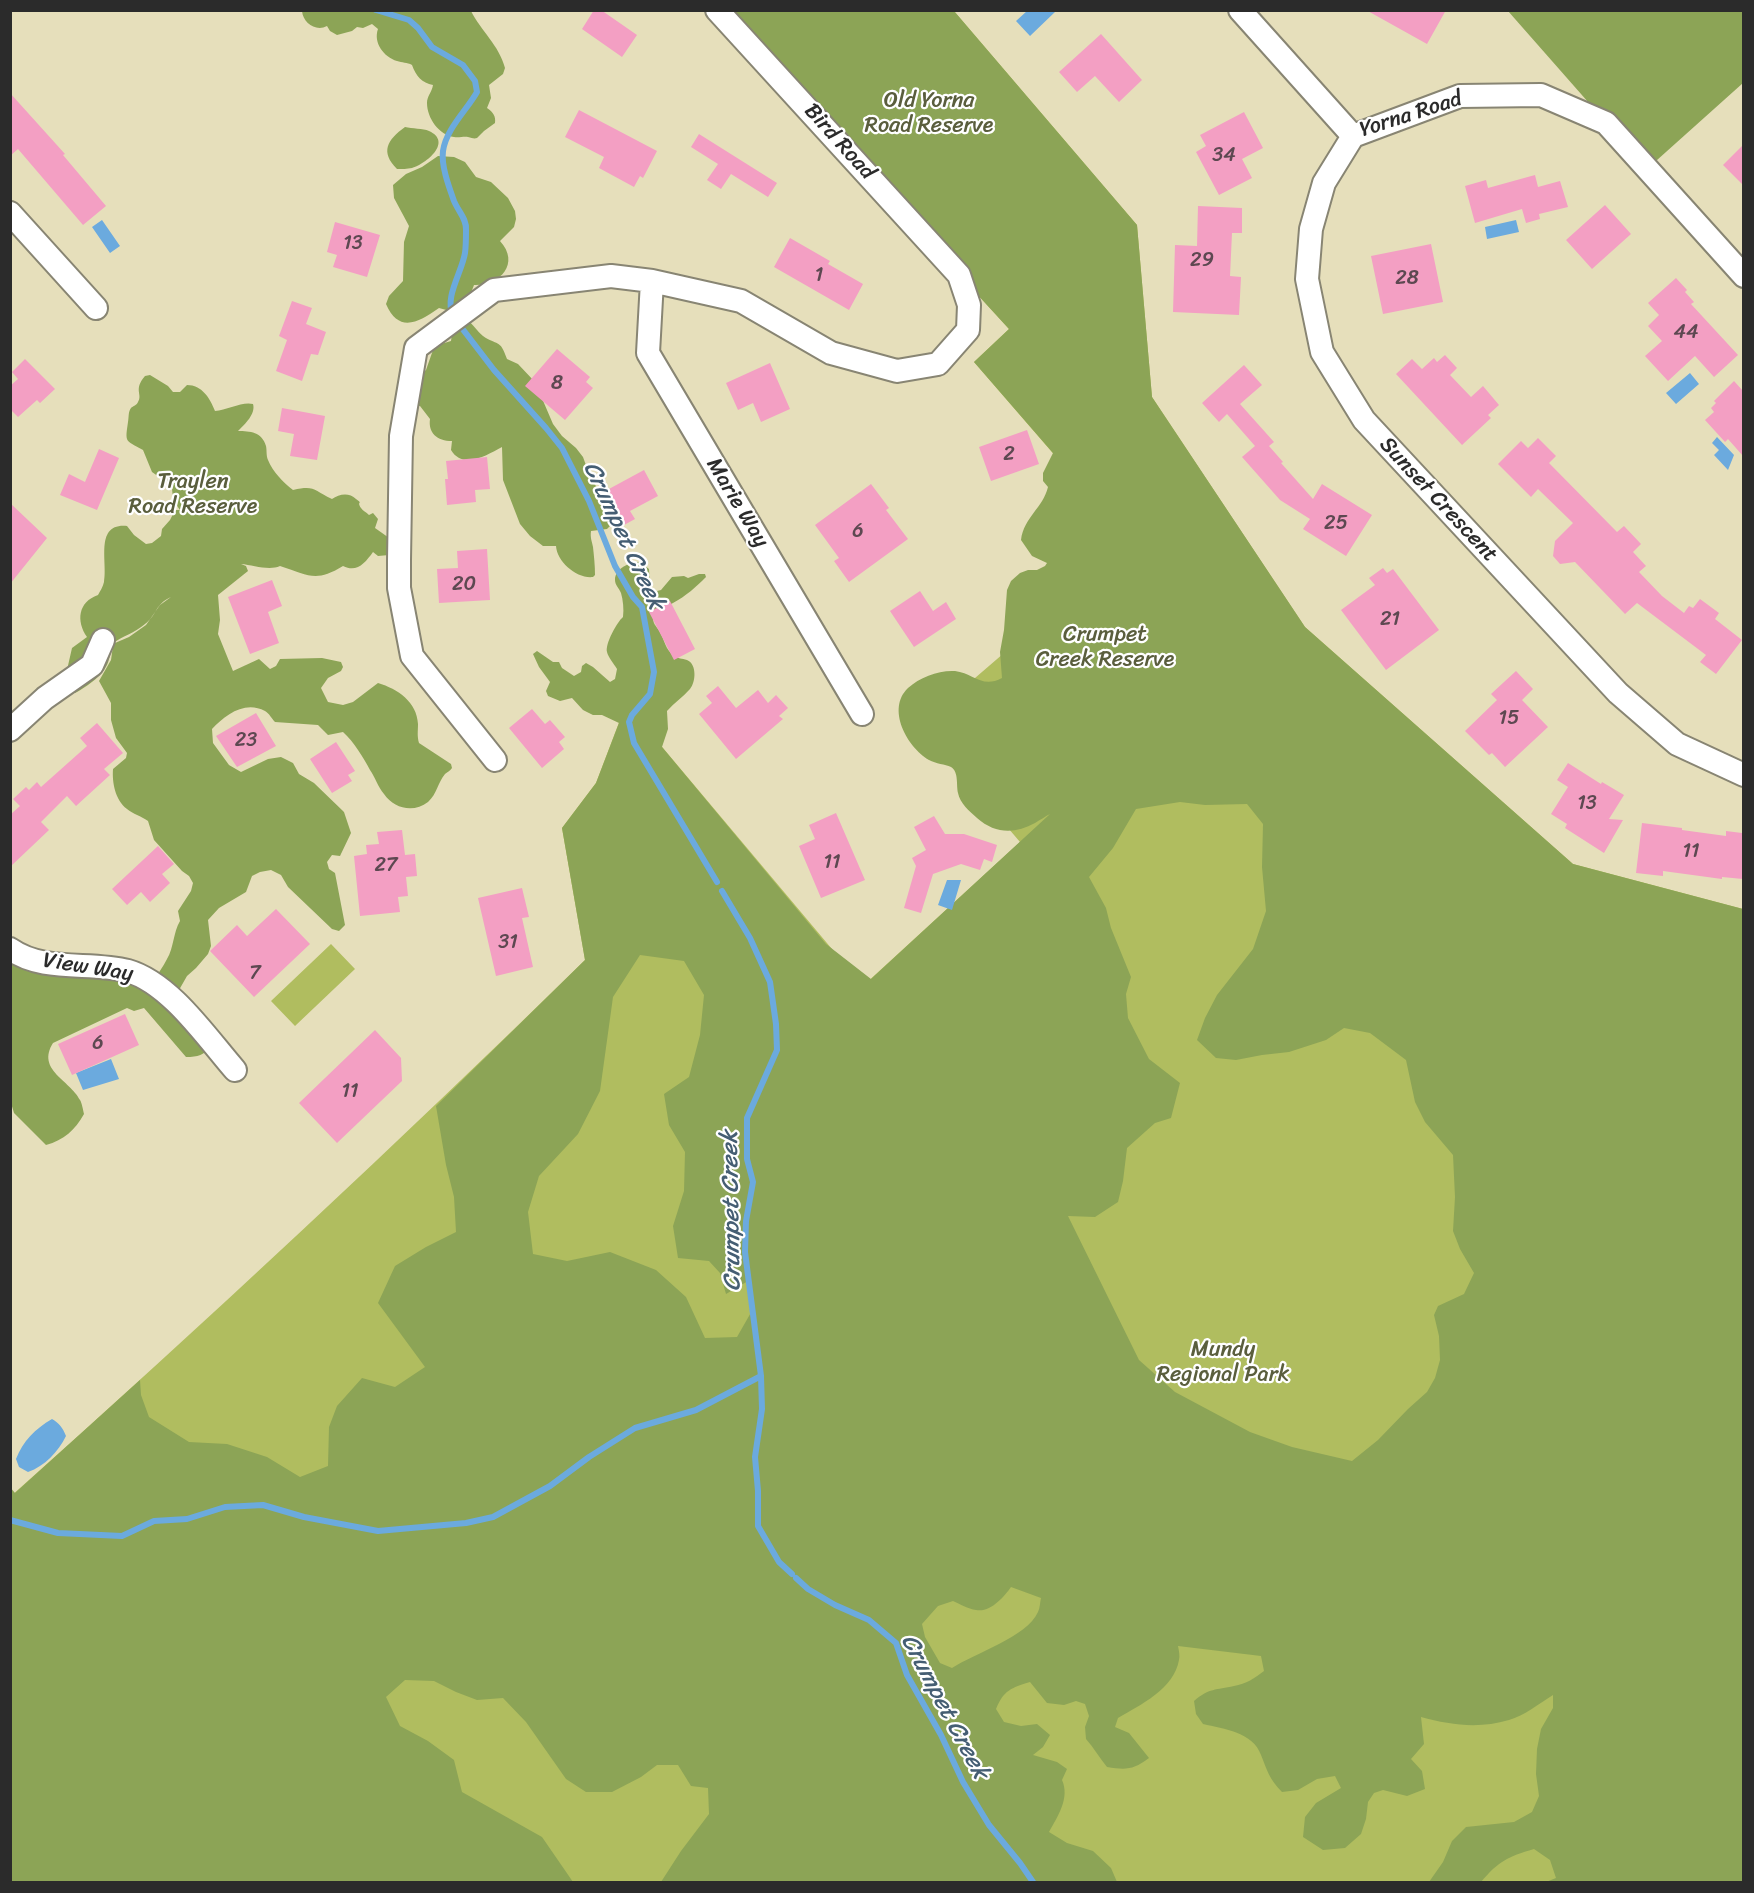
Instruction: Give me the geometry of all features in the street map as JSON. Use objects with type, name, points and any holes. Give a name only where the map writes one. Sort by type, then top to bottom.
[{"type":"street","name":"Bird Road","points":[[652,281],[741,301],[831,353],[897,371],[938,364],[968,330],[969,305],[959,275],[717,10]]},
{"type":"street","name":"Yorna Road","points":[[1240,10],[1353,136],[1460,96],[1541,95],[1606,123],[1743,276]]},
{"type":"street","name":"Sunset Crescent","points":[[1353,136],[1324,183],[1311,229],[1307,279],[1322,352],[1364,420],[1617,693],[1677,744],[1743,775]]},
{"type":"street","points":[[10,213],[96,308]]},
{"type":"street","points":[[495,759],[412,656],[399,588],[399,560],[401,436],[416,348],[494,290],[611,276],[652,281]]},
{"type":"street","name":"Marie Way","points":[[652,281],[648,353],[862,714]]},
{"type":"street","points":[[10,730],[45,698],[92,665],[103,640]]},
{"type":"street","name":"View Way","points":[[10,949],[31,959],[50,964],[128,971],[150,980],[171,996],[235,1070]]},
{"type":"green space","points":[[302,11],[471,11],[499,52],[505,68],[503,74],[489,85],[491,98],[487,108],[494,114],[495,123],[477,138],[454,137],[443,133],[429,114],[427,101],[433,85],[420,78],[412,65],[392,59],[384,53],[378,44],[378,29],[372,24],[337,35],[327,26],[319,28],[307,23]]},
{"type":"green space","name":"Mundy Regional Park","points":[[717,11],[954,11],[1137,225],[1152,397],[1305,627],[1573,864],[1743,909],[1743,1882],[1546,1882],[1556,1878],[1550,1860],[1534,1849],[1504,1861],[1481,1882],[1429,1882],[1443,1862],[1452,1841],[1466,1827],[1514,1822],[1532,1812],[1539,1796],[1536,1774],[1537,1749],[1541,1729],[1553,1708],[1553,1695],[1520,1716],[1498,1723],[1465,1725],[1421,1717],[1424,1744],[1411,1759],[1422,1771],[1425,1789],[1407,1796],[1383,1790],[1374,1793],[1368,1802],[1361,1834],[1345,1848],[1323,1850],[1303,1837],[1305,1817],[1316,1803],[1341,1788],[1335,1776],[1317,1779],[1298,1790],[1282,1792],[1271,1779],[1252,1741],[1237,1733],[1203,1724],[1196,1714],[1194,1701],[1204,1694],[1242,1684],[1264,1671],[1261,1656],[1178,1646],[1179,1660],[1176,1670],[1163,1688],[1146,1702],[1118,1718],[1115,1727],[1129,1733],[1149,1758],[1134,1767],[1124,1769],[1107,1767],[1086,1739],[1085,1727],[1089,1716],[1085,1704],[1076,1701],[1064,1705],[1047,1703],[1030,1682],[1009,1691],[996,1709],[1004,1722],[1021,1726],[1037,1724],[1050,1735],[1043,1747],[1033,1755],[1057,1762],[1067,1769],[1062,1780],[1064,1800],[1049,1832],[1067,1843],[1093,1851],[1111,1868],[1117,1882],[661,1882],[709,1814],[708,1788],[691,1786],[678,1765],[657,1765],[641,1777],[612,1792],[586,1792],[566,1779],[526,1722],[503,1698],[477,1700],[434,1681],[405,1680],[386,1697],[400,1726],[428,1741],[454,1760],[462,1792],[542,1837],[573,1882],[11,1882],[10,1487],[15,1493],[140,1380],[141,1395],[149,1417],[189,1442],[227,1444],[267,1457],[300,1477],[328,1466],[329,1427],[337,1406],[362,1378],[395,1387],[425,1367],[378,1303],[395,1266],[456,1232],[454,1197],[436,1106],[585,960],[562,828],[596,783],[619,723],[583,710],[572,698],[560,701],[548,696],[546,691],[550,682],[533,654],[537,651],[553,662],[559,662],[562,668],[574,676],[581,672],[582,666],[586,663],[610,682],[615,679],[617,669],[607,648],[612,633],[623,617],[622,596],[615,582],[620,569],[640,562],[649,569],[650,586],[657,591],[661,590],[672,577],[688,578],[705,574],[706,577],[695,588],[659,610],[653,618],[669,651],[676,657],[690,662],[694,673],[690,689],[667,711],[668,729],[662,747],[826,944],[871,979],[1050,814],[1028,827],[1013,830],[998,830],[984,823],[968,810],[961,800],[954,769],[932,761],[921,754],[907,737],[899,717],[899,706],[908,688],[930,675],[955,671],[989,682],[1002,678],[1000,652],[1007,590],[1011,581],[1020,573],[1037,570],[1047,563],[1032,556],[1021,540],[1026,525],[1046,494],[1048,487],[1043,481],[1043,473],[1053,453],[974,362],[1009,329]],"holes":[[[1180,802],[1205,805],[1247,804],[1263,824],[1262,867],[1266,911],[1253,949],[1217,995],[1197,1040],[1216,1058],[1236,1060],[1289,1052],[1326,1040],[1344,1028],[1370,1033],[1406,1060],[1415,1102],[1425,1122],[1453,1155],[1455,1197],[1453,1231],[1474,1273],[1464,1294],[1438,1306],[1434,1315],[1439,1336],[1440,1360],[1435,1378],[1427,1392],[1378,1440],[1352,1461],[1292,1447],[1250,1432],[1175,1392],[1139,1360],[1068,1216],[1095,1217],[1118,1202],[1127,1148],[1155,1123],[1171,1118],[1180,1083],[1149,1059],[1128,1018],[1126,994],[1131,977],[1111,928],[1106,908],[1089,877],[1113,848],[1136,809]],[[640,955],[684,961],[704,995],[700,1035],[689,1077],[664,1094],[669,1125],[685,1152],[684,1191],[673,1226],[678,1258],[709,1261],[720,1273],[726,1294],[748,1281],[753,1309],[737,1337],[705,1338],[686,1297],[656,1270],[610,1252],[567,1261],[533,1254],[528,1212],[539,1176],[578,1134],[600,1091],[613,997]],[[1011,1587],[1041,1598],[1039,1610],[1032,1621],[1012,1637],[952,1668],[940,1663],[925,1637],[922,1624],[938,1606],[953,1601],[970,1609],[981,1610],[991,1607]]]},
{"type":"green space","name":"Mundy Regional Park","points":[[954,11],[1137,225],[1152,397],[1305,627],[1573,864],[1743,909],[1743,1882],[11,1882],[10,1497],[301,1232],[585,960],[562,828],[596,783],[626,704],[864,985],[1020,842],[932,739],[932,715],[1018,641],[1115,525],[974,362],[1009,329],[925,237]]},
{"type":"green space","points":[[1508,11],[1743,11],[1743,83],[1647,169]]},
{"type":"green space","points":[[405,127],[429,131],[436,136],[438,146],[430,157],[418,166],[397,169],[387,152],[388,146]]},
{"type":"green space","points":[[438,156],[454,157],[465,162],[476,177],[491,182],[508,198],[515,211],[516,219],[514,227],[500,241],[506,250],[508,265],[499,278],[492,282],[474,285],[469,298],[450,311],[439,308],[417,321],[403,322],[391,313],[386,304],[389,296],[403,281],[404,242],[409,226],[394,198],[393,185],[406,174]]},
{"type":"green space","points":[[466,319],[483,336],[500,345],[507,359],[518,364],[535,382],[553,424],[583,457],[591,479],[603,496],[610,526],[607,529],[591,531],[595,568],[593,577],[581,575],[569,568],[560,558],[556,546],[543,546],[520,524],[503,480],[502,447],[475,459],[462,459],[451,450],[452,441],[438,438],[430,428],[430,419],[420,406],[413,405],[413,380],[426,370],[433,350],[438,345],[451,341],[452,333]]},
{"type":"green space","name":"Traylen Road Reserve","points":[[150,375],[168,386],[173,392],[180,392],[187,385],[197,387],[208,397],[215,411],[253,404],[251,415],[238,431],[251,432],[262,438],[270,464],[282,480],[293,490],[310,488],[332,499],[344,494],[350,495],[369,515],[373,513],[378,519],[375,528],[392,540],[389,555],[378,556],[373,552],[357,568],[343,566],[318,576],[280,566],[266,568],[241,564],[246,566],[248,571],[218,595],[220,620],[218,634],[233,671],[259,659],[270,669],[276,666],[280,659],[322,658],[341,662],[343,667],[341,671],[328,678],[321,688],[328,702],[343,705],[353,702],[378,683],[393,689],[405,697],[414,709],[417,716],[419,743],[451,764],[452,768],[445,774],[428,802],[417,808],[404,808],[388,799],[358,750],[343,732],[328,735],[318,725],[275,722],[265,711],[258,708],[243,708],[229,714],[212,729],[213,743],[229,765],[241,772],[268,759],[281,757],[293,763],[299,774],[314,783],[344,812],[351,833],[340,856],[332,855],[327,862],[329,869],[335,873],[345,925],[339,931],[332,929],[288,887],[281,875],[271,870],[260,872],[252,876],[246,892],[219,908],[208,920],[211,946],[208,954],[187,976],[175,997],[154,981],[169,954],[180,921],[178,911],[191,891],[193,883],[154,840],[148,821],[127,809],[117,796],[113,769],[126,758],[127,753],[116,738],[111,720],[111,703],[99,681],[111,660],[115,643],[129,637],[146,625],[150,619],[137,630],[112,644],[110,657],[104,670],[91,683],[75,693],[69,691],[67,670],[72,648],[87,637],[80,619],[83,607],[91,598],[98,595],[104,584],[105,545],[110,531],[117,527],[127,526],[146,544],[152,543],[161,536],[162,529],[175,510],[180,510],[172,493],[172,486],[152,472],[143,450],[130,442],[127,437],[129,411],[139,399],[139,388],[145,376]]},
{"type":"green space","points":[[331,944],[355,969],[295,1026],[271,1001]]},
{"type":"green space","points":[[11,954],[128,974],[211,1046],[200,1055],[186,1057],[144,1008],[134,1011],[127,1008],[53,1043],[49,1052],[51,1068],[81,1101],[84,1114],[68,1134],[46,1145],[14,1113],[11,1103]]},
{"type":"water","points":[[1054,10],[1055,12],[1030,36],[1016,21],[1027,11]]},
{"type":"water","points":[[102,220],[120,246],[110,253],[92,227]]},
{"type":"water","points":[[1516,220],[1519,232],[1487,239],[1485,227]]},
{"type":"water","points":[[1690,373],[1699,384],[1676,404],[1666,393]]},
{"type":"water","points":[[1717,437],[1734,455],[1728,470],[1714,455],[1719,450],[1712,443]]},
{"type":"water","points":[[947,880],[961,880],[952,910],[938,905]]},
{"type":"water","points":[[111,1059],[119,1079],[83,1090],[76,1073]]},
{"type":"water","points":[[52,1419],[57,1422],[66,1436],[59,1448],[45,1462],[28,1472],[19,1467],[16,1459],[26,1441],[35,1431]]},
{"type":"building","points":[[594,10],[601,10],[637,35],[622,57],[582,29]]},
{"type":"building","points":[[1366,10],[1446,10],[1427,44]]},
{"type":"building","points":[[1101,34],[1142,80],[1119,102],[1095,76],[1077,92],[1059,72]]},
{"type":"building","points":[[10,93],[65,154],[63,155],[106,206],[83,225],[18,149],[10,156]]},
{"type":"building","points":[[579,110],[657,151],[643,178],[640,176],[634,187],[599,168],[604,157],[565,137]]},
{"type":"building","points":[[1244,112],[1263,148],[1242,159],[1252,178],[1219,195],[1196,152],[1206,146],[1200,135]]},
{"type":"building","points":[[699,134],[777,183],[768,197],[731,174],[721,189],[707,180],[718,164],[691,147]]},
{"type":"building","points":[[1743,145],[1743,185],[1723,165]]},
{"type":"building","points":[[1535,175],[1538,187],[1560,181],[1568,207],[1539,214],[1540,219],[1526,223],[1522,209],[1475,223],[1465,186],[1486,180],[1488,188]]},
{"type":"building","points":[[1605,205],[1631,234],[1592,269],[1566,240]]},
{"type":"building","points":[[1198,206],[1242,208],[1242,233],[1232,233],[1230,276],[1241,277],[1239,315],[1173,312],[1175,245],[1197,246]]},
{"type":"building","points":[[335,222],[380,235],[367,277],[333,267],[337,255],[327,252]]},
{"type":"building","points":[[790,238],[830,261],[828,264],[863,284],[849,310],[774,267]]},
{"type":"building","points":[[1431,244],[1443,302],[1383,314],[1371,256]]},
{"type":"building","points":[[1676,278],[1694,302],[1691,304],[1738,355],[1714,377],[1695,356],[1668,381],[1645,356],[1662,341],[1648,326],[1659,315],[1648,303]]},
{"type":"building","points":[[292,301],[312,308],[306,324],[326,332],[318,355],[311,354],[302,381],[276,371],[287,340],[279,336]]},
{"type":"building","points":[[557,349],[590,377],[586,382],[593,388],[565,420],[525,386]]},
{"type":"building","points":[[1445,355],[1457,368],[1450,375],[1471,397],[1483,386],[1499,405],[1488,415],[1491,418],[1462,445],[1396,374],[1412,359],[1422,369],[1434,358],[1437,362]]},
{"type":"building","points":[[25,359],[55,389],[40,403],[37,400],[18,417],[10,409],[10,386],[18,379],[12,372]]},
{"type":"building","points":[[770,363],[790,409],[761,422],[753,403],[738,410],[726,383]]},
{"type":"building","points":[[1244,365],[1262,385],[1240,404],[1274,442],[1269,446],[1283,462],[1281,463],[1313,499],[1322,484],[1372,515],[1346,556],[1303,529],[1310,519],[1280,500],[1242,457],[1255,446],[1227,414],[1219,422],[1202,403]]},
{"type":"building","points":[[1734,381],[1743,391],[1743,456],[1728,439],[1725,442],[1705,420],[1714,412],[1711,408],[1716,403],[1714,401]]},
{"type":"building","points":[[282,408],[325,416],[317,460],[290,456],[294,434],[278,431]]},
{"type":"building","points":[[1027,430],[1039,464],[991,481],[979,447]]},
{"type":"building","points":[[1538,438],[1556,456],[1549,463],[1617,532],[1624,526],[1641,544],[1633,552],[1646,566],[1639,572],[1662,596],[1684,613],[1689,606],[1693,608],[1700,599],[1719,613],[1715,619],[1742,640],[1716,674],[1700,662],[1706,655],[1637,603],[1625,614],[1575,562],[1560,564],[1553,556],[1555,541],[1573,523],[1538,489],[1531,497],[1498,464],[1521,441],[1528,448]]},
{"type":"building","points":[[99,449],[119,458],[97,510],[60,495],[69,474],[85,482]]},
{"type":"building","points":[[487,457],[490,489],[475,490],[476,502],[447,505],[446,461]]},
{"type":"building","points":[[644,470],[658,496],[630,511],[635,519],[615,530],[596,496]]},
{"type":"building","points":[[871,484],[889,508],[886,510],[908,539],[849,582],[834,561],[839,558],[815,525]]},
{"type":"building","points":[[10,503],[47,538],[10,584]]},
{"type":"building","points":[[487,549],[490,600],[439,603],[437,569],[458,568],[457,551]]},
{"type":"building","points":[[1383,568],[1387,573],[1393,569],[1439,630],[1386,670],[1341,610],[1375,585],[1369,578]]},
{"type":"building","points":[[272,580],[282,606],[268,612],[279,643],[250,654],[228,597]]},
{"type":"building","points":[[920,591],[933,611],[946,602],[956,619],[914,647],[890,611]]},
{"type":"building","points":[[670,601],[695,649],[674,660],[649,612]]},
{"type":"building","points":[[1516,671],[1533,689],[1522,700],[1548,727],[1505,767],[1465,731],[1497,700],[1491,694]]},
{"type":"building","points":[[718,686],[736,708],[758,690],[768,703],[776,695],[788,708],[779,716],[783,719],[736,759],[699,714],[712,703],[706,696]]},
{"type":"building","points":[[532,709],[545,724],[550,720],[565,737],[559,742],[564,749],[542,768],[509,728]]},
{"type":"building","points":[[256,713],[276,746],[237,767],[216,736]]},
{"type":"building","points":[[97,723],[123,753],[104,769],[110,775],[76,806],[67,796],[41,822],[49,830],[10,867],[10,815],[20,806],[13,799],[26,787],[29,790],[37,782],[41,787],[87,746],[80,738]]},
{"type":"building","points":[[336,742],[355,771],[348,775],[352,781],[332,793],[310,759]]},
{"type":"building","points":[[1568,763],[1601,784],[1602,782],[1624,795],[1609,819],[1623,820],[1604,853],[1565,828],[1567,824],[1551,814],[1568,787],[1557,780]]},
{"type":"building","points":[[836,813],[865,880],[821,898],[799,846],[815,839],[809,825]]},
{"type":"building","points":[[934,816],[945,834],[964,834],[997,845],[992,862],[984,859],[980,870],[961,864],[933,874],[921,913],[904,908],[916,866],[912,858],[926,850],[914,827]]},
{"type":"building","points":[[1642,823],[1726,836],[1726,831],[1742,833],[1743,879],[1722,877],[1722,879],[1663,871],[1663,876],[1636,873]]},
{"type":"building","points":[[402,830],[405,855],[415,854],[417,876],[406,877],[408,896],[398,897],[400,912],[360,916],[354,856],[367,854],[366,845],[379,844],[377,832]]},
{"type":"building","points":[[158,846],[174,864],[162,874],[170,883],[150,902],[141,892],[127,905],[112,889]]},
{"type":"building","points":[[522,888],[529,917],[522,918],[533,967],[496,976],[478,898]]},
{"type":"building","points":[[276,909],[310,944],[254,997],[210,951],[237,925],[247,936]]},
{"type":"building","points":[[125,1014],[139,1045],[72,1075],[58,1044]]},
{"type":"building","points":[[375,1030],[401,1058],[402,1081],[337,1143],[299,1103]]},
{"type":"waterway","name":"Crumpet Creek","points":[[376,10],[409,20],[432,47],[463,65],[475,81],[477,92],[452,127],[443,151],[443,163],[448,183],[466,226],[465,253],[452,293],[453,315]]},
{"type":"waterway","name":"Crumpet Creek","points":[[458,323],[494,370],[562,448],[589,501],[615,566],[633,597],[642,607],[654,672],[650,694],[632,715],[629,722],[634,743],[717,882]]},
{"type":"waterway","name":"Crumpet Creek","points":[[722,891],[750,938],[770,982],[776,1024],[777,1050],[747,1118],[747,1159],[753,1182],[746,1221],[745,1252],[761,1376],[762,1409],[755,1457],[758,1526],[779,1562],[792,1574]]},
{"type":"waterway","points":[[10,1520],[58,1533],[122,1536],[154,1521],[187,1519],[225,1507],[263,1505],[304,1517],[378,1531],[466,1523],[493,1517],[550,1486],[589,1457],[635,1428],[696,1410],[761,1376]]},
{"type":"waterway","name":"Crumpet Creek","points":[[796,1578],[808,1589],[835,1605],[869,1620],[896,1643],[907,1675],[941,1735],[963,1782],[989,1825],[1033,1882]]},
{"type":"park label","name":"Old Yorna Road Reserve","points":[[929,114]]},
{"type":"park label","name":"Crumpet Creek Reserve","points":[[1105,648]]}]
